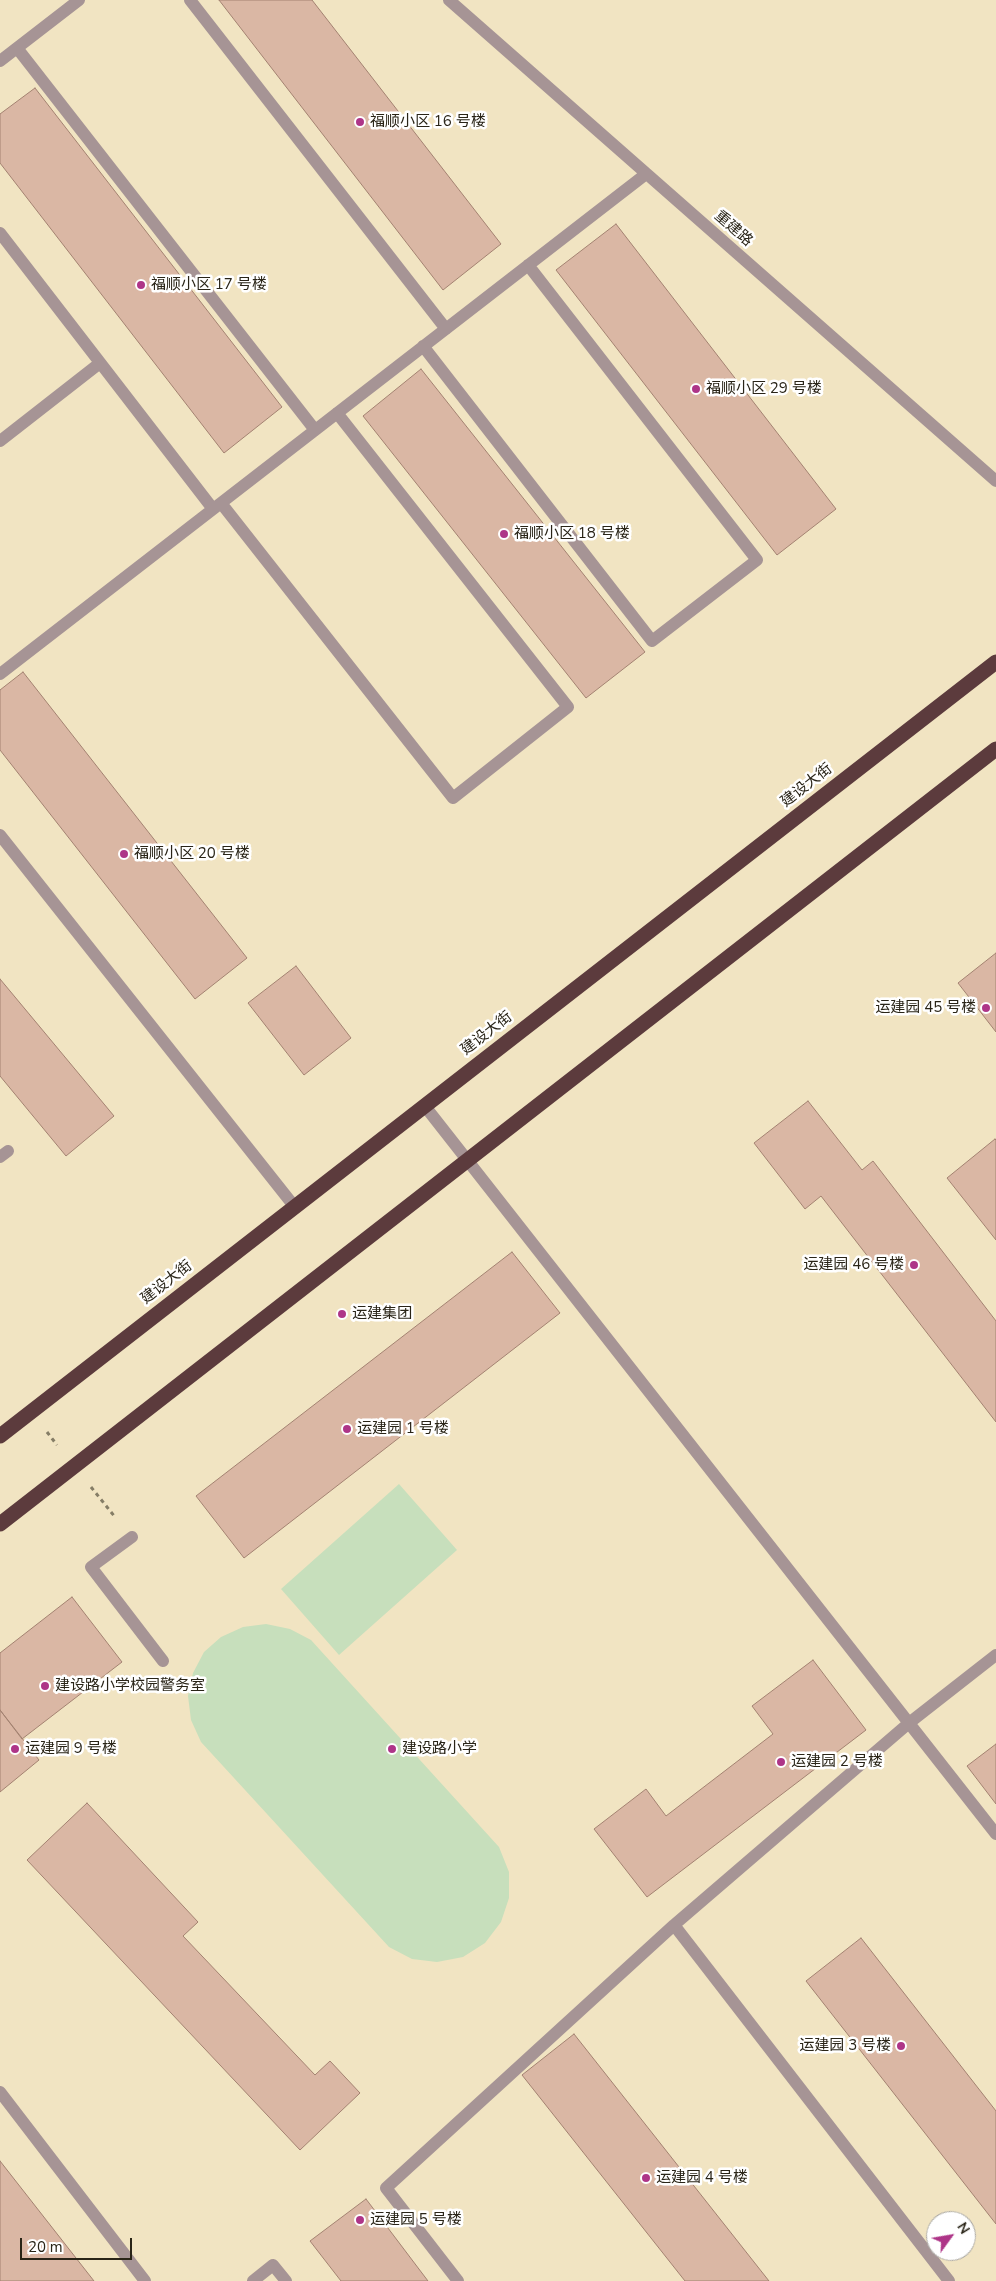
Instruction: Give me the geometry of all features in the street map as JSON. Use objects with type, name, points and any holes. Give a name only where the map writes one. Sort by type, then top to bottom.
[{"type":"highway","name":"建设大街","points":[[0,1436],[996,662]]},
{"type":"highway","points":[[0,1524],[996,749]]},
{"type":"street","points":[[0,61],[79,0]]},
{"type":"street","points":[[190,0],[446,329]]},
{"type":"street","name":"重建路","points":[[449,0],[996,481]]},
{"type":"street","points":[[17,48],[315,430]]},
{"type":"street","points":[[0,674],[646,174]]},
{"type":"street","points":[[0,233],[100,363],[453,798],[568,707],[337,413]]},
{"type":"street","points":[[423,346],[652,641],[750,566],[757,560],[528,265]]},
{"type":"street","points":[[0,441],[100,363]]},
{"type":"street","points":[[0,835],[294,1206]]},
{"type":"street","points":[[424,1105],[996,1834]]},
{"type":"street","points":[[132,1537],[91,1567],[163,1661]]},
{"type":"street","points":[[458,2281],[386,2188],[674,1925],[909,1723],[996,1655]]},
{"type":"street","points":[[674,1925],[949,2281]]},
{"type":"street","points":[[0,2092],[145,2281]]},
{"type":"street","points":[[253,2281],[273,2265],[286,2281]]},
{"type":"green space","points":[[399,1484],[457,1550],[339,1655],[281,1589]]},
{"type":"green space","points":[[266,1624],[290,1629],[311,1640],[499,1847],[509,1872],[509,1898],[501,1922],[485,1943],[463,1957],[437,1962],[412,1959],[389,1947],[201,1742],[191,1720],[188,1696],[193,1673],[204,1652],[221,1637],[243,1627]]},
{"type":"building","name":"福顺小区 16 号楼","points":[[219,0],[312,0],[501,244],[443,290]]},
{"type":"building","name":"福顺小区 17 号楼","points":[[35,88],[282,407],[224,453],[0,163],[0,114]]},
{"type":"building","name":"福顺小区 29 号楼","points":[[616,224],[836,509],[777,555],[556,270]]},
{"type":"building","name":"福顺小区 18 号楼","points":[[421,369],[645,652],[586,698],[363,416]]},
{"type":"building","name":"福顺小区 20 号楼","points":[[23,672],[247,958],[195,999],[0,750],[0,690]]},
{"type":"building","name":"运建园 45 号楼","points":[[996,953],[996,1032],[958,983]]},
{"type":"building","points":[[296,966],[351,1038],[304,1075],[248,1003]]},
{"type":"building","points":[[0,979],[114,1116],[66,1156],[0,1076]]},
{"type":"building","name":"运建园 46 号楼","points":[[808,1101],[862,1170],[873,1161],[996,1321],[996,1422],[821,1196],[805,1209],[754,1143]]},
{"type":"building","points":[[996,1140],[996,1240],[947,1178]]},
{"type":"building","name":"运建园 1 号楼","points":[[512,1252],[560,1313],[244,1558],[196,1496]]},
{"type":"building","name":"建设路小学校园警务室","points":[[72,1597],[122,1662],[22,1739],[0,1710],[0,1653]]},
{"type":"building","name":"运建园 2 号楼","points":[[813,1660],[866,1730],[647,1897],[594,1829],[646,1789],[666,1816],[773,1734],[752,1706]]},
{"type":"building","name":"运建园 9 号楼","points":[[0,1710],[39,1760],[0,1792]]},
{"type":"building","points":[[996,1744],[996,1804],[967,1766]]},
{"type":"building","points":[[87,1803],[198,1922],[183,1936],[315,2075],[330,2061],[360,2093],[300,2150],[27,1860]]},
{"type":"building","name":"运建园 3 号楼","points":[[861,1938],[996,2111],[996,2224],[806,1981]]},
{"type":"building","name":"运建园 4 号楼","points":[[574,2034],[769,2281],[685,2281],[522,2075]]},
{"type":"building","points":[[0,2161],[94,2281],[0,2281]]},
{"type":"building","name":"运建园 5 号楼","points":[[366,2199],[428,2281],[341,2281],[310,2241]]},
{"type":"place","name":"福顺小区 16 号楼","points":[[360,122]]},
{"type":"place","name":"福顺小区 17 号楼","points":[[141,285]]},
{"type":"place","name":"福顺小区 29 号楼","points":[[696,389]]},
{"type":"place","name":"福顺小区 18 号楼","points":[[504,534]]},
{"type":"place","name":"福顺小区 20 号楼","points":[[124,854]]},
{"type":"place","name":"运建园 45 号楼","points":[[986,1008]]},
{"type":"place","name":"运建园 46 号楼","points":[[914,1265]]},
{"type":"place","name":"运建集团","points":[[342,1314]]},
{"type":"place","name":"运建园 1 号楼","points":[[347,1429]]},
{"type":"place","name":"建设路小学校园警务室","points":[[45,1686]]},
{"type":"place","name":"运建园 9 号楼","points":[[15,1749]]},
{"type":"place","name":"建设路小学","points":[[392,1749]]},
{"type":"place","name":"运建园 2 号楼","points":[[781,1762]]},
{"type":"place","name":"运建园 3 号楼","points":[[901,2046]]},
{"type":"place","name":"运建园 4 号楼","points":[[646,2178]]},
{"type":"place","name":"运建园 5 号楼","points":[[360,2220]]}]
